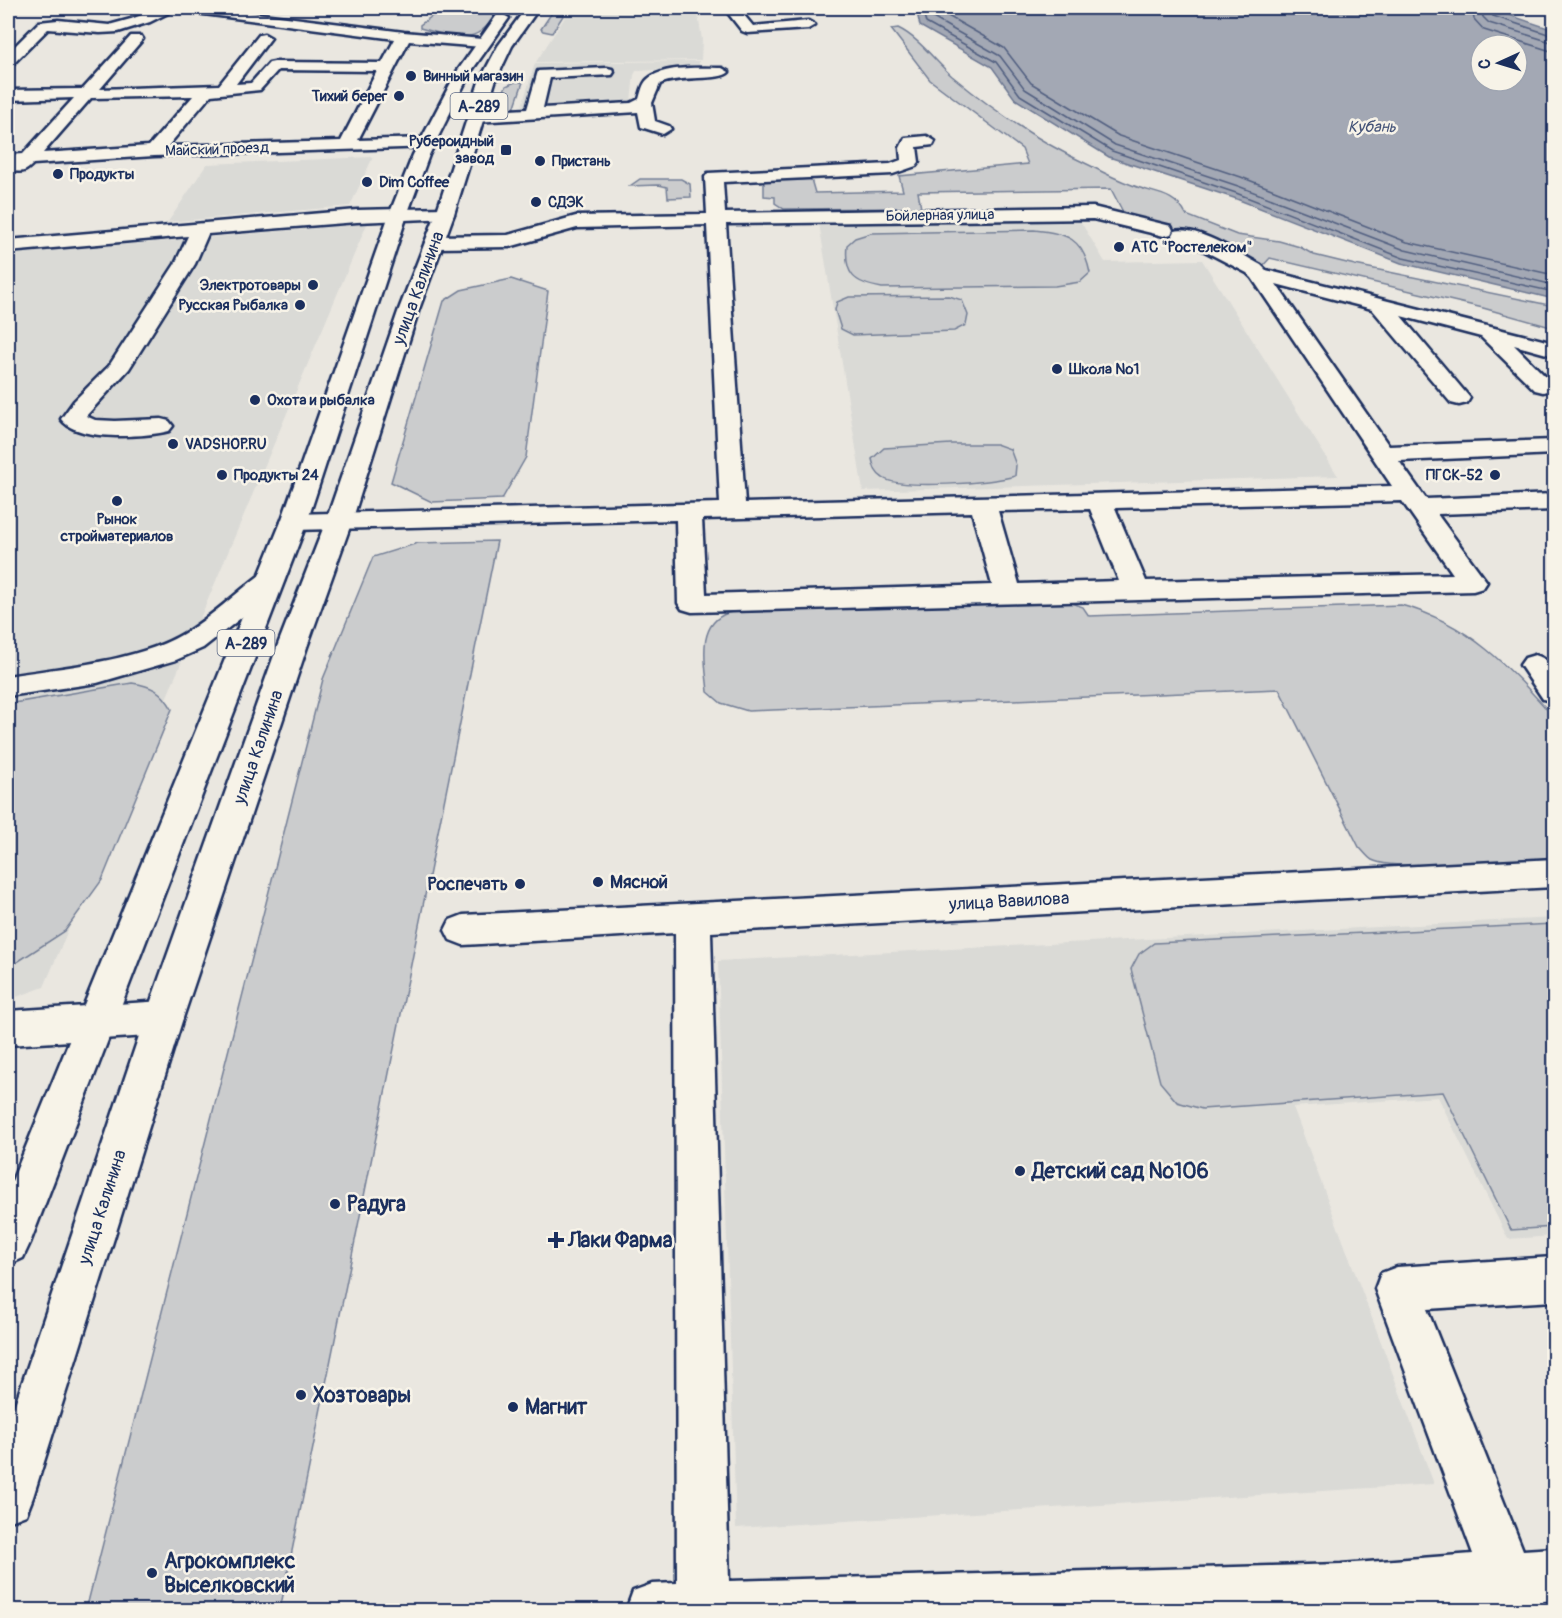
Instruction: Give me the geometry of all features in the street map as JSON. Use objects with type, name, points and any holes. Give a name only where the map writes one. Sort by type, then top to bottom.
[{"type":"main road","points":[[8,61],[44,25],[58,24],[111,29],[123,27],[171,8]]},
{"type":"main road","points":[[188,8],[482,44]]},
{"type":"main road","name":"А-289","points":[[8,1243],[93,1023],[294,522],[398,215],[427,143],[449,99],[482,44],[511,8]]},
{"type":"main road","name":"улица Калинина","points":[[8,1497],[164,1018],[292,647],[339,521],[408,312],[445,214],[474,117],[505,46],[532,8]]},
{"type":"main road","points":[[731,8],[747,28],[752,30],[807,25]]},
{"type":"main road","points":[[347,145],[404,36]]},
{"type":"main road","points":[[223,91],[264,38]]},
{"type":"main road","points":[[8,178],[30,159],[136,39]]},
{"type":"main road","points":[[8,95],[242,90],[260,84],[274,66],[387,67]]},
{"type":"main road","points":[[534,115],[543,74],[607,72]]},
{"type":"main road","points":[[474,117],[633,108],[645,104],[649,99],[650,87],[656,81],[680,75],[722,72]]},
{"type":"main road","points":[[154,151],[206,91]]},
{"type":"main road","points":[[449,99],[471,95],[480,102]]},
{"type":"main road","points":[[576,98],[582,112]]},
{"type":"main road","points":[[645,104],[647,124],[663,129]]},
{"type":"main road","points":[[733,512],[714,177],[893,169],[910,162],[908,148],[911,142],[927,141]]},
{"type":"main road","name":"Майский проезд","points":[[8,160],[154,151],[427,143]]},
{"type":"main road","name":"Бойлерная улица","points":[[435,242],[509,241],[576,222],[1093,213],[1173,232],[1200,241],[1254,269],[1259,274]]},
{"type":"main road","points":[[8,246],[357,216],[445,214]]},
{"type":"main road","points":[[161,426],[103,428],[83,425],[73,419],[79,407],[108,383],[118,369],[185,264],[201,228]]},
{"type":"main road","points":[[689,513],[692,603],[1473,582],[1259,274]]},
{"type":"main road","points":[[1259,274],[1554,349]]},
{"type":"main road","points":[[1379,304],[1459,398]]},
{"type":"main road","points":[[1489,332],[1543,385]]},
{"type":"main road","points":[[1382,454],[1554,447]]},
{"type":"main road","points":[[294,522],[1100,502],[1414,500],[1554,502]]},
{"type":"main road","points":[[1100,502],[1136,590]]},
{"type":"main road","points":[[983,505],[1008,593]]},
{"type":"main road","points":[[8,686],[97,673],[166,653],[194,641],[270,581]]},
{"type":"main road","points":[[1534,665],[1554,693]]},
{"type":"main road","name":"улица Вавилова","points":[[463,930],[1554,873]]},
{"type":"main road","points":[[693,918],[703,1610]]},
{"type":"main road","points":[[8,1028],[164,1018]]},
{"type":"main road","points":[[652,1611],[1344,1600],[1527,1587],[1397,1288],[1554,1279]]},
{"type":"shaded area","points":[[443,8],[499,8],[491,21],[475,35],[456,37],[420,28],[420,25]]},
{"type":"shaded area","points":[[555,8],[568,8],[552,33],[543,31],[541,29]]},
{"type":"shaded area","points":[[571,8],[697,8],[702,40],[701,60],[536,62]]},
{"type":"shaded area","points":[[898,28],[920,44],[968,89],[1019,126],[1111,176],[1170,198],[1181,207],[1186,215],[1237,235],[1279,241],[1300,247],[1314,255],[1554,306],[1554,328],[1483,308],[1270,258],[1260,269],[1193,235],[1146,222],[1123,212],[1111,189],[918,192],[921,208],[784,209],[775,203],[775,197],[764,196],[764,181],[811,179],[815,193],[903,191],[899,176],[1028,164],[1022,149],[930,80],[891,29]]},
{"type":"shaded area","points":[[699,61],[699,68],[636,71],[631,101],[623,104],[521,109],[535,63]]},
{"type":"shaded area","points":[[515,82],[523,82],[514,109],[499,108],[497,106],[506,86]]},
{"type":"shaded area","points":[[373,157],[350,206],[168,222],[207,164]]},
{"type":"shaded area","points":[[640,179],[681,179],[690,184],[691,197],[668,198],[667,187],[659,185],[630,186]]},
{"type":"shaded area","name":"Школа №1","points":[[1079,219],[1105,262],[1202,260],[1338,476],[863,491],[819,223]]},
{"type":"shaded area","points":[[367,224],[44,987],[8,1000],[8,254]]},
{"type":"shaded area","points":[[1034,230],[1056,233],[1072,240],[1083,252],[1090,273],[1080,282],[1055,286],[882,288],[858,280],[853,276],[847,264],[847,245],[855,238],[871,233]]},
{"type":"shaded area","points":[[511,279],[548,291],[526,457],[502,499],[432,502],[391,482],[444,301],[461,290]]},
{"type":"shaded area","points":[[949,296],[962,300],[968,315],[966,325],[954,331],[853,335],[841,329],[835,310],[837,302],[849,297]]},
{"type":"shaded area","points":[[996,444],[1010,449],[1016,465],[1015,476],[968,483],[908,484],[883,478],[874,467],[872,459],[884,448]]},
{"type":"shaded area","points":[[497,541],[280,1610],[86,1610],[323,679],[373,557],[418,543]]},
{"type":"shaded area","points":[[1067,601],[1083,607],[1089,616],[1401,605],[1447,623],[1467,635],[1504,664],[1554,717],[1554,858],[1432,866],[1386,864],[1372,860],[1359,847],[1279,689],[748,711],[721,703],[708,692],[705,658],[707,636],[711,626],[718,618],[728,613],[765,609]]},
{"type":"shaded area","points":[[132,683],[156,690],[172,709],[102,880],[65,931],[8,968],[8,704]]},
{"type":"shaded area","name":"Детский сад №106","points":[[1554,918],[1554,1236],[1508,1239],[1438,1097],[1293,1107],[1434,1484],[736,1528],[718,961]]},
{"type":"shaded area","points":[[1554,924],[1554,1227],[1511,1230],[1443,1092],[1202,1109],[1177,1102],[1160,1082],[1131,969],[1139,954],[1154,943]]},
{"type":"water","name":"Кубань","points":[[916,8],[1488,8],[1554,30],[1554,299],[1401,263],[1234,198],[1109,157],[1015,99],[992,67],[920,26]]},
{"type":"place","name":"Винный магазин","points":[[411,76]]},
{"type":"place","name":"Тихий берег","points":[[399,96]]},
{"type":"place","name":"Рубероидный завод","points":[[506,150]]},
{"type":"place","name":"Пристань","points":[[540,161]]},
{"type":"place","name":"Продукты","points":[[58,174]]},
{"type":"place","name":"Dim Coffee","points":[[367,182]]},
{"type":"place","name":"СДЭК","points":[[536,202]]},
{"type":"place","name":"АТС \"Ростелеком\"","points":[[1119,247]]},
{"type":"place","name":"Электротовары","points":[[313,285]]},
{"type":"place","name":"Русская Рыбалка","points":[[300,305]]},
{"type":"place","name":"Школа №1","points":[[1057,369]]},
{"type":"place","name":"Охота и рыбалка","points":[[255,400]]},
{"type":"place","name":"VADSHOP.RU","points":[[173,444]]},
{"type":"place","name":"Продукты 24","points":[[222,475]]},
{"type":"place","name":"ПГСК-52","points":[[1495,475]]},
{"type":"place","name":"Рынок стройматериалов","points":[[117,501]]},
{"type":"place","name":"Мясной","points":[[598,882]]},
{"type":"place","name":"Роспечать","points":[[520,884]]},
{"type":"place","name":"Детский сад №106","points":[[1020,1171]]},
{"type":"place","name":"Радуга","points":[[335,1204]]},
{"type":"place","name":"Лаки Фарма","points":[[556,1240]]},
{"type":"place","name":"Хозтовары","points":[[301,1395]]},
{"type":"place","name":"Магнит","points":[[513,1407]]},
{"type":"place","name":"Агрокомплекс Выселковский","points":[[152,1573]]}]
